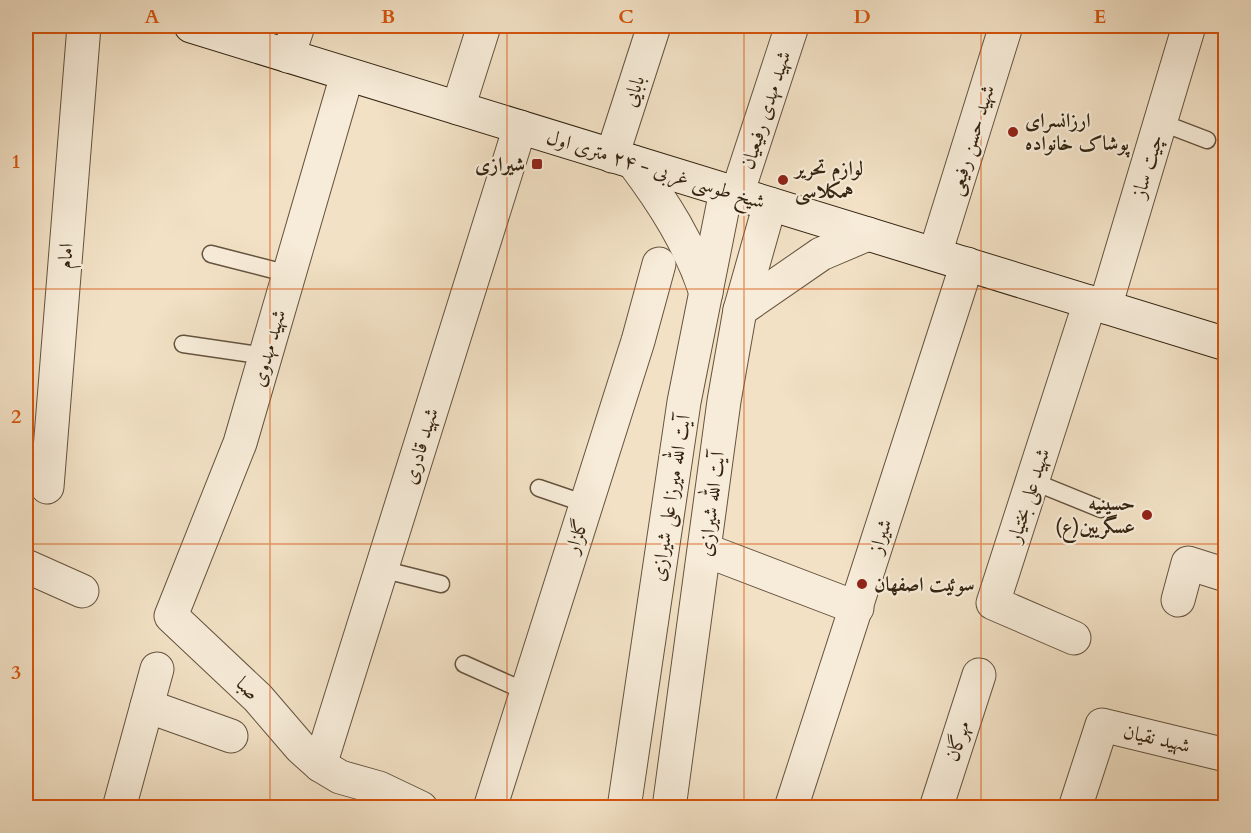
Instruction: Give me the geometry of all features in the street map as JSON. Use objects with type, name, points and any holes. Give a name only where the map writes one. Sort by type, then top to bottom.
[{"type":"street","name":"امام","points":[[47,487],[84,26]]},
{"type":"street","name":"شیخ طوسی غربی - ۲۴ متری اول","points":[[191,26],[1226,344]]},
{"type":"street","points":[[288,56],[298,26]]},
{"type":"street","points":[[458,108],[484,26]]},
{"type":"street","name":"بابایی","points":[[622,159],[654,26]]},
{"type":"street","name":"شهید مهدی رفیعیان","points":[[732,192],[792,26]]},
{"type":"street","name":"شهید حسن رفیعی","points":[[935,255],[1006,26]]},
{"type":"street","name":"چیت ساز","points":[[1098,304],[1160,122],[1189,26]]},
{"type":"street","name":"شهید مهدوی","points":[[171,616],[240,443],[347,75]]},
{"type":"street","name":"شهید قادری","points":[[320,765],[520,127]]},
{"type":"street","points":[[622,159],[662,200],[690,250],[706,294]]},
{"type":"street","name":"آیت الله میرزا علی شیرازی","points":[[624,807],[694,355],[706,294],[732,192]]},
{"type":"street","name":"آیت الله شیرازی","points":[[669,807],[740,310],[770,204]]},
{"type":"street","points":[[740,310],[821,254],[868,234]]},
{"type":"street","name":"گلزار","points":[[490,807],[638,341],[659,264]]},
{"type":"street","name":"شیراز","points":[[791,807],[967,264]]},
{"type":"street","name":"شهید علی بختیار","points":[[1074,638],[993,603],[1032,481],[1098,304]]},
{"type":"street","points":[[694,355],[731,364]]},
{"type":"street","points":[[705,550],[856,608]]},
{"type":"street","points":[[1178,600],[1188,563],[1226,575]]},
{"type":"street","points":[[26,566],[82,591]]},
{"type":"street","name":"صبا","points":[[171,616],[258,698],[320,765]]},
{"type":"street","points":[[118,786],[147,706],[157,669]]},
{"type":"street","name":"مهرگان","points":[[936,807],[979,675]]},
{"type":"street","points":[[147,706],[231,736]]},
{"type":"street","name":"شهید نقیان","points":[[1075,807],[1102,725],[1226,755]]},
{"type":"street","points":[[320,765],[340,777],[379,788],[421,807]]},
{"type":"lane","points":[[1160,122],[1207,140]]},
{"type":"lane","points":[[211,254],[289,274]]},
{"type":"lane","points":[[183,344],[266,356]]},
{"type":"lane","points":[[1032,481],[1101,509]]},
{"type":"lane","points":[[539,488],[586,504]]},
{"type":"lane","points":[[381,569],[441,584]]},
{"type":"lane","points":[[464,664],[527,692]]},
{"type":"place","name":"ارزانسرای پوشاک خانواده","points":[[1013,132]]},
{"type":"place","name":"شیرازی","points":[[537,164]]},
{"type":"place","name":"لوازم تحریر همکلاسی","points":[[783,180]]},
{"type":"place","name":"حسینیه عسگریین(ع)","points":[[1147,515]]},
{"type":"place","name":"سوئیت اصفهان","points":[[862,584]]}]
